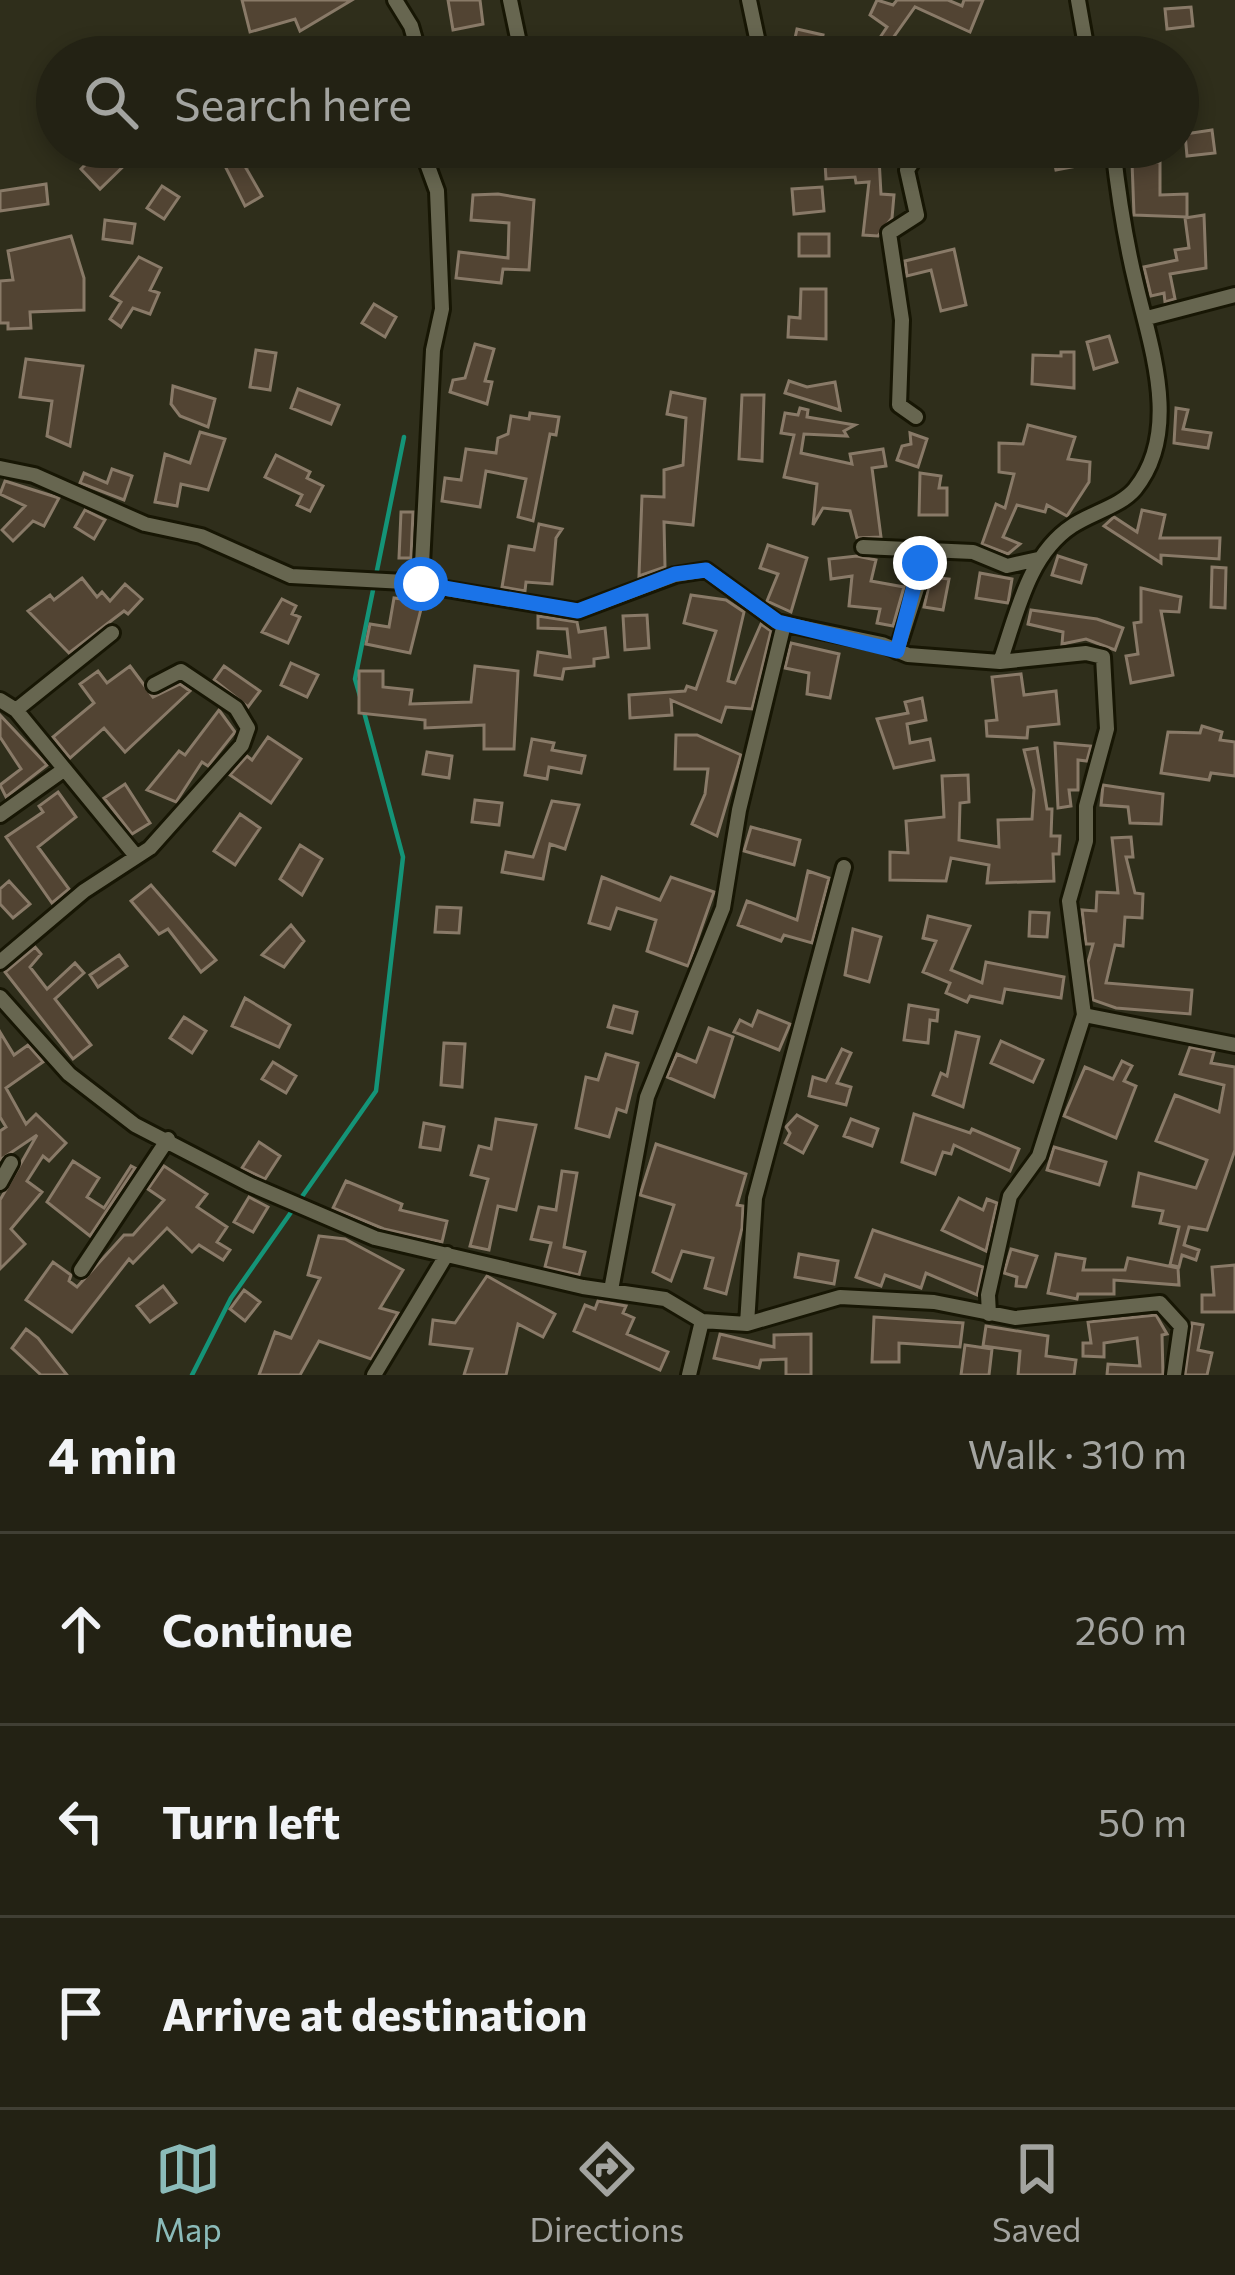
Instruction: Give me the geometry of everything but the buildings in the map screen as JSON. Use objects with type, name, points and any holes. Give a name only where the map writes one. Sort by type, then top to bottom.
[{"type":"street","points":[[395,0],[411,36]]},
{"type":"street","points":[[510,0],[518,36]]},
{"type":"street","points":[[749,0],[757,36]]},
{"type":"street","points":[[1079,0],[1085,36]]},
{"type":"street","points":[[421,584],[433,350],[442,309],[437,191],[429,168]]},
{"type":"street","points":[[908,168],[917,214],[889,233],[902,320],[899,405],[916,417]]},
{"type":"street","points":[[1000,662],[1038,559],[1071,526],[1130,495],[1145,473],[1154,444],[1159,379],[1136,284],[1117,168]]},
{"type":"street","points":[[1147,318],[1235,296]]},
{"type":"street","points":[[0,468],[34,475],[146,524],[201,536],[291,576],[421,584],[578,611],[675,574],[706,570],[784,624],[897,651],[1000,662],[1086,652],[1106,661],[1107,729],[1086,806],[1086,841],[1070,882],[1084,1015],[1039,1156],[1010,1196],[988,1295],[989,1314]]},
{"type":"street","points":[[863,547],[973,552],[1006,566],[1038,559]]},
{"type":"street","points":[[897,651],[919,582],[921,550]]},
{"type":"street","points":[[611,1290],[647,1097],[723,908],[739,810],[784,624]]},
{"type":"street","points":[[16,710],[112,633]]},
{"type":"street","points":[[0,962],[38,927],[160,838],[248,735],[236,708],[188,675],[178,671],[154,685]]},
{"type":"street","points":[[0,700],[16,710],[136,856]]},
{"type":"street","points":[[0,814],[62,771]]},
{"type":"street","points":[[747,1324],[755,1198],[844,867]]},
{"type":"street","points":[[0,997],[31,1036],[100,1102],[267,1191],[375,1238],[665,1299],[702,1321],[747,1324],[840,1297],[934,1302],[1015,1318],[1160,1303],[1181,1326],[1174,1375]]},
{"type":"street","points":[[1084,1015],[1235,1045]]},
{"type":"street","points":[[81,1270],[168,1139]]},
{"type":"street","points":[[0,1183],[11,1163]]},
{"type":"street","points":[[374,1375],[447,1254]]},
{"type":"street","points":[[688,1375],[702,1321]]},
{"type":"waterway","points":[[360,696],[355,679],[404,437]]},
{"type":"waterway","points":[[192,1375],[231,1298],[376,1091],[403,857],[364,712]]},
{"type":"route","points":[[421,584],[578,611],[618,600],[675,574],[706,570],[718,574],[756,610],[778,622],[897,651],[919,582],[920,563]]}]
